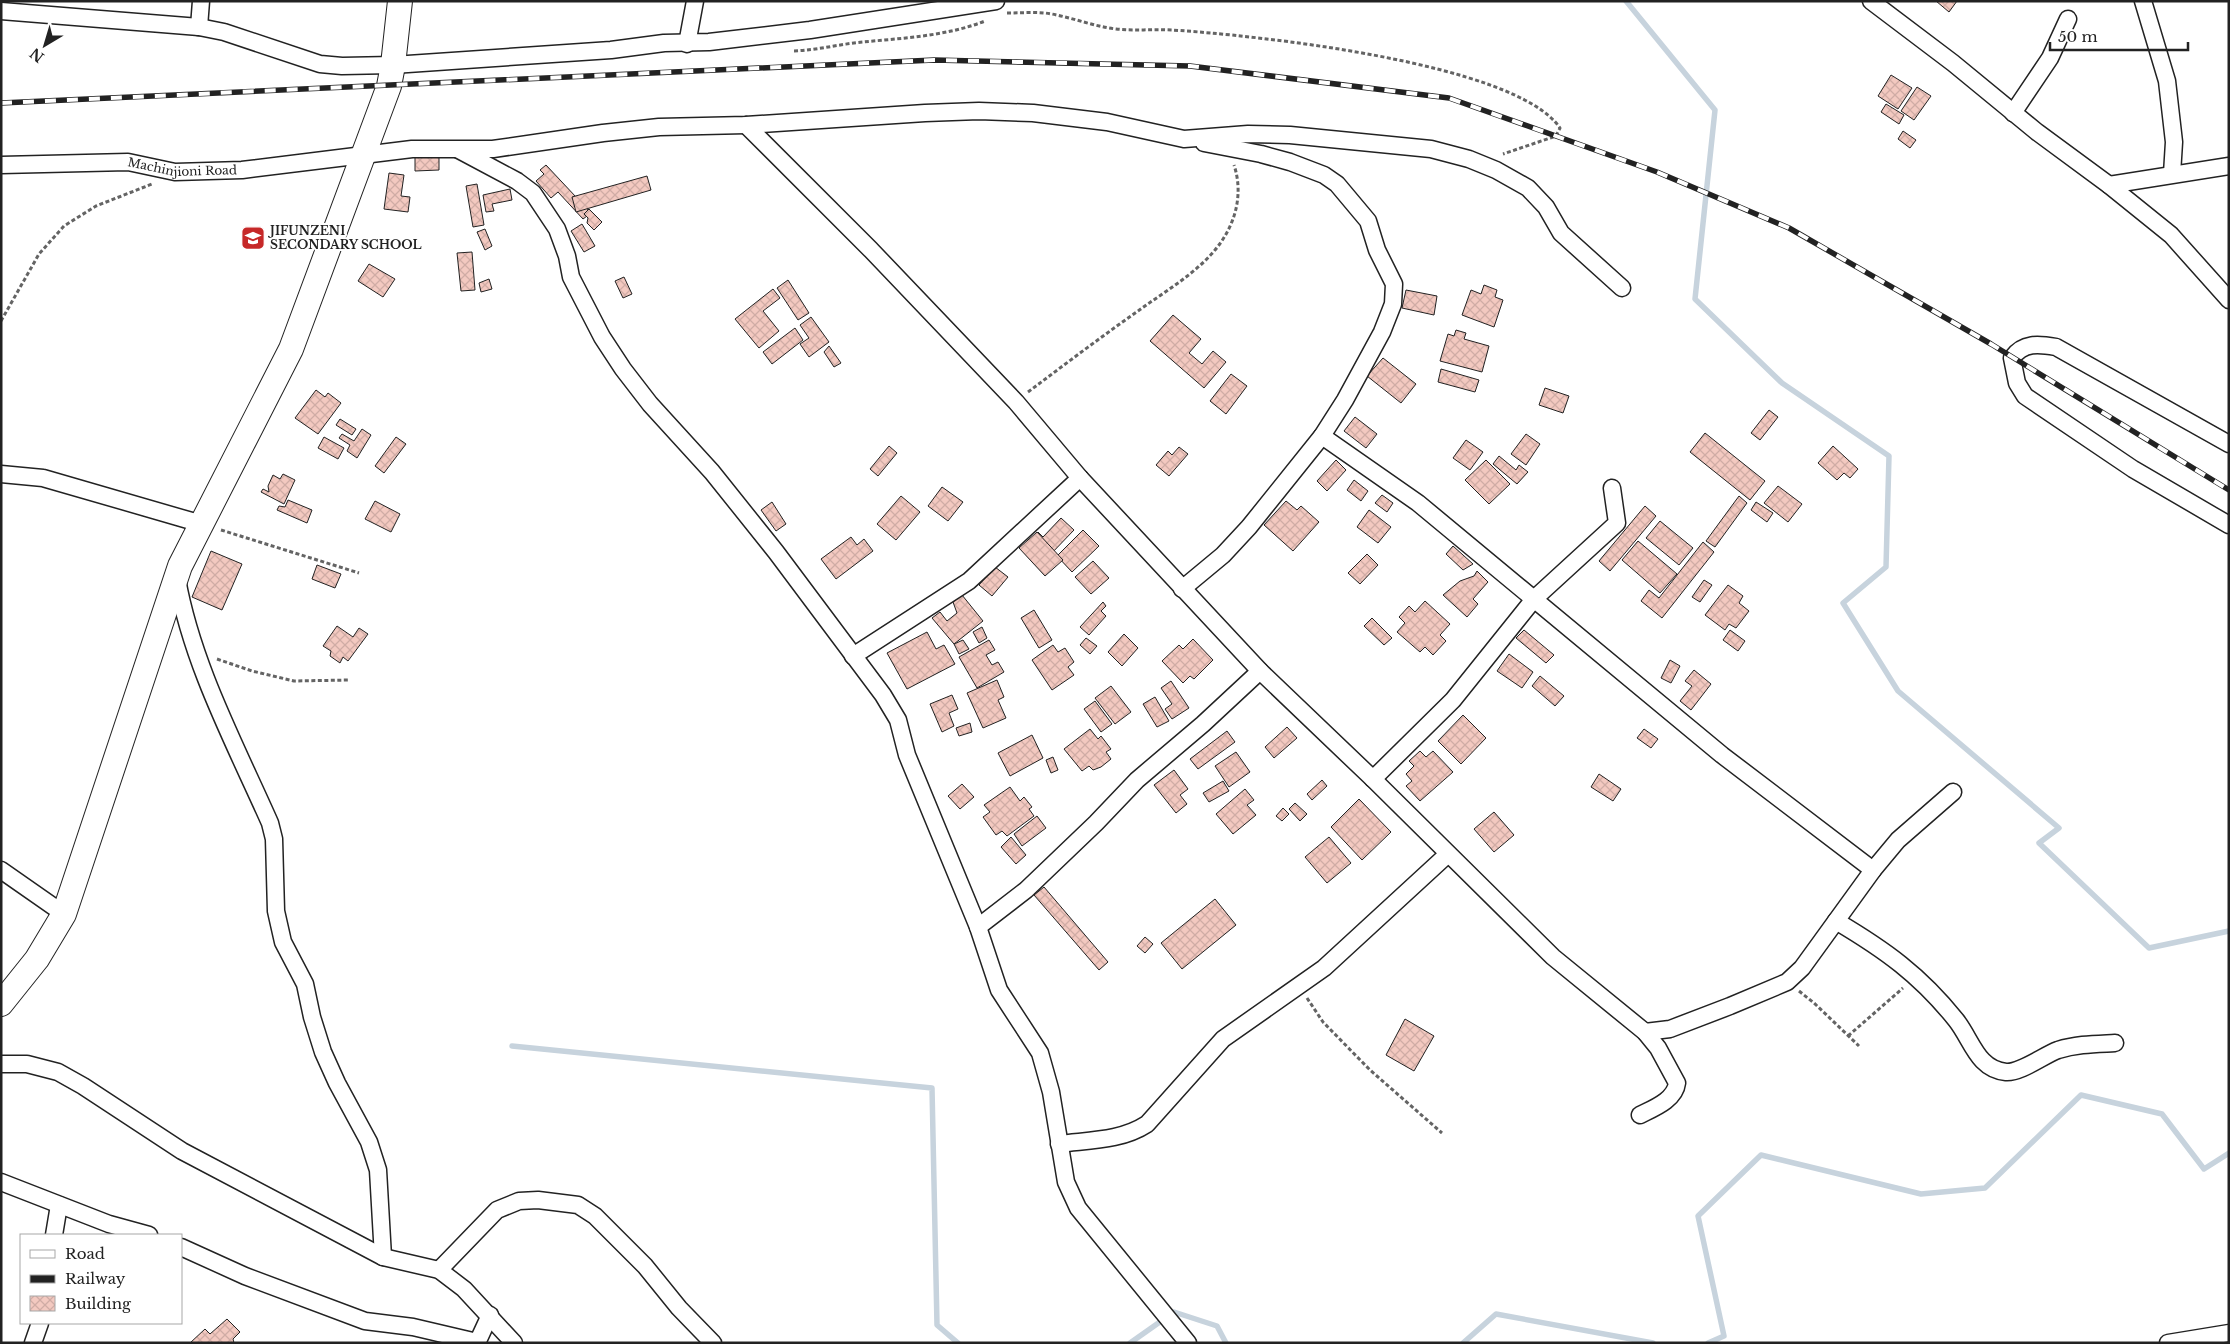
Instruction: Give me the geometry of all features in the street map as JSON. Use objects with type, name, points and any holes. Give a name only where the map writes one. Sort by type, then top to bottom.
[{"type":"street","points":[[200,27],[201,1]]},
{"type":"street","points":[[1,1004],[37,959],[64,914],[177,575],[291,349],[389,86],[400,1]]},
{"type":"street","points":[[687,44],[694,1]]},
{"type":"street","points":[[1871,1],[2109,184],[2171,235],[2229,300]]},
{"type":"street","points":[[2144,1],[2167,81],[2174,142],[2172,174]]},
{"type":"street","points":[[1,12],[200,27],[224,32],[320,64],[342,66],[393,65],[611,50],[664,43],[687,44],[997,8]]},
{"type":"street","points":[[2013,112],[2050,58],[2068,19]]},
{"type":"street","name":"Machinjioni Road","points":[[1,165],[128,162],[175,172],[242,170],[412,149],[493,149],[658,127],[746,125],[979,111],[1033,113],[1107,122],[1290,162],[1330,178],[1368,221],[1377,250],[1394,284],[1393,304],[1382,332],[1345,400],[1322,436],[1250,528],[1223,555],[1182,589]]},
{"type":"street","points":[[746,125],[871,250],[1016,402],[1080,478],[1260,671],[1373,779],[1553,957],[1645,1032],[1658,1048],[1677,1083],[1674,1092],[1662,1104],[1640,1115]]},
{"type":"street","points":[[1184,139],[1248,134],[1290,135],[1431,149],[1469,159],[1496,170],[1528,188],[1546,207],[1561,233],[1622,288]]},
{"type":"street","points":[[455,148],[518,181],[533,193],[557,229],[567,256],[571,277],[602,337],[623,369],[650,404],[742,509],[883,695],[898,720],[907,755],[978,927],[999,990],[1040,1053],[1051,1092],[1066,1182],[1078,1208],[1188,1343]]},
{"type":"street","points":[[2109,184],[2229,166]]},
{"type":"street","points":[[2229,444],[2056,347],[2040,344],[2029,346],[2018,350],[2012,358],[2018,383],[2025,396],[2133,469],[2229,525]]},
{"type":"street","points":[[1322,436],[1418,503],[1715,750],[1874,870]]},
{"type":"street","points":[[1,474],[43,478],[202,524]]},
{"type":"street","points":[[853,656],[969,581],[1080,478]]},
{"type":"street","points":[[1373,779],[1453,700],[1534,599],[1617,523],[1612,488]]},
{"type":"street","points":[[177,575],[182,605],[194,648],[270,823],[274,839],[276,911],[283,942],[305,984],[312,1017],[323,1052],[337,1083],[369,1142],[378,1170],[383,1257]]},
{"type":"street","points":[[978,927],[1026,890],[1096,824],[1137,780],[1203,724],[1260,671]]},
{"type":"street","points":[[1645,1032],[1670,1029],[1787,982],[1802,968],[1898,840],[1953,792]]},
{"type":"street","points":[[1059,1144],[1122,1136],[1135,1132],[1147,1124],[1223,1039],[1324,968],[1448,854]]},
{"type":"street","points":[[1,870],[64,914]]},
{"type":"street","points":[[1836,921],[1874,944],[1917,976],[1957,1021],[1978,1058],[1993,1070],[2008,1072],[2058,1050],[2080,1045],[2115,1043]]},
{"type":"street","points":[[1,1064],[27,1064],[58,1072],[83,1086],[182,1151],[383,1257],[439,1270],[454,1280],[490,1315],[514,1343]]},
{"type":"street","points":[[1,1182],[109,1224],[145,1234]]},
{"type":"street","points":[[439,1270],[497,1210],[519,1201],[538,1200],[578,1205],[595,1216],[645,1266],[680,1308],[713,1343]]},
{"type":"street","points":[[54,1234],[58,1205]]},
{"type":"street","points":[[182,1247],[245,1276],[365,1321],[413,1327],[477,1342],[490,1315]]},
{"type":"street","points":[[34,1343],[40,1324]]},
{"type":"street","points":[[2168,1343],[2229,1333]]},
{"type":"path","points":[[997,8],[1045,13],[1113,28],[1217,34],[1408,61],[1507,91],[1554,119],[1560,128],[1556,136],[1496,156],[1469,159]]},
{"type":"path","points":[[786,52],[818,50],[862,42],[896,40],[991,20]]},
{"type":"path","points":[[1016,402],[1184,278],[1215,250],[1230,227],[1238,203],[1238,177],[1229,148]]},
{"type":"path","points":[[1,321],[39,254],[64,226],[96,206],[148,186],[175,172]]},
{"type":"path","points":[[202,524],[359,573]]},
{"type":"path","points":[[194,648],[228,663],[294,682],[350,680]]},
{"type":"path","points":[[1848,1036],[1917,976]]},
{"type":"path","points":[[1787,982],[1814,1003],[1859,1046]]},
{"type":"path","points":[[1298,985],[1323,1022],[1394,1092],[1421,1112],[1442,1133]]},
{"type":"building","points":[[1936,1],[1957,1],[1949,12]]},
{"type":"building","points":[[1891,75],[1912,88],[1898,109],[1878,96]]},
{"type":"building","points":[[1917,87],[1931,96],[1914,120],[1901,111]]},
{"type":"building","points":[[1886,104],[1904,115],[1899,124],[1881,112]]},
{"type":"building","points":[[1903,131],[1916,140],[1910,148],[1898,139]]},
{"type":"building","points":[[415,156],[439,156],[439,170],[415,171]]},
{"type":"building","points":[[546,165],[591,213],[583,219],[558,192],[551,198],[536,181],[544,174],[540,170]]},
{"type":"building","points":[[389,173],[404,175],[401,196],[410,197],[408,212],[384,209]]},
{"type":"building","points":[[647,176],[651,190],[576,212],[572,197]]},
{"type":"building","points":[[477,184],[484,225],[473,227],[466,186]]},
{"type":"building","points":[[510,189],[512,200],[492,204],[494,211],[486,212],[483,195]]},
{"type":"building","points":[[589,209],[602,222],[594,230],[587,223],[588,218],[584,214]]},
{"type":"building","points":[[582,224],[595,246],[584,252],[571,231]]},
{"type":"building","points":[[485,229],[492,246],[485,250],[477,232]]},
{"type":"building","points":[[472,252],[475,290],[461,291],[457,253]]},
{"type":"building","points":[[369,264],[395,279],[383,297],[358,281]]},
{"type":"building","points":[[624,277],[632,294],[623,298],[615,281]]},
{"type":"building","points":[[489,279],[492,289],[481,292],[479,283]]},
{"type":"building","points":[[788,280],[809,313],[798,320],[777,288]]},
{"type":"building","points":[[1484,285],[1497,290],[1495,297],[1503,300],[1494,327],[1462,315],[1471,290],[1481,294]]},
{"type":"building","points":[[773,289],[780,298],[763,311],[779,331],[759,348],[735,319]]},
{"type":"building","points":[[1406,290],[1437,296],[1434,315],[1402,308]]},
{"type":"building","points":[[1173,315],[1201,339],[1189,353],[1202,364],[1213,351],[1226,362],[1204,388],[1150,341]]},
{"type":"building","points":[[811,317],[829,342],[809,357],[800,344],[809,338],[800,325]]},
{"type":"building","points":[[795,328],[803,340],[772,364],[763,352]]},
{"type":"building","points":[[1456,330],[1466,333],[1464,339],[1489,346],[1482,372],[1440,361],[1448,334],[1454,336]]},
{"type":"building","points":[[829,346],[841,363],[834,367],[824,352]]},
{"type":"building","points":[[1383,358],[1416,384],[1401,403],[1367,376]]},
{"type":"building","points":[[1441,369],[1479,380],[1475,392],[1438,382]]},
{"type":"building","points":[[1231,374],[1247,386],[1226,414],[1210,401]]},
{"type":"building","points":[[1545,388],[1569,396],[1563,413],[1539,405]]},
{"type":"building","points":[[316,390],[325,397],[328,393],[341,403],[318,434],[295,418]]},
{"type":"building","points":[[1769,410],[1778,417],[1760,440],[1751,433]]},
{"type":"building","points":[[1355,417],[1377,434],[1366,448],[1344,431]]},
{"type":"building","points":[[340,419],[356,429],[352,435],[336,425]]},
{"type":"building","points":[[362,429],[371,435],[357,458],[347,451],[350,445],[339,438],[342,434],[354,441]]},
{"type":"building","points":[[1705,433],[1765,481],[1750,500],[1690,452]]},
{"type":"building","points":[[1526,434],[1540,444],[1526,465],[1511,454]]},
{"type":"building","points":[[324,437],[344,448],[338,459],[318,448]]},
{"type":"building","points":[[396,437],[406,444],[384,473],[375,466]]},
{"type":"building","points":[[1466,440],[1483,452],[1470,470],[1453,458]]},
{"type":"building","points":[[889,446],[897,453],[878,476],[870,469]]},
{"type":"building","points":[[1833,446],[1858,469],[1850,478],[1844,473],[1837,480],[1818,463]]},
{"type":"building","points":[[1179,447],[1188,454],[1169,476],[1156,465],[1168,451],[1172,455]]},
{"type":"building","points":[[1499,456],[1516,470],[1519,465],[1528,472],[1517,484],[1493,464]]},
{"type":"building","points":[[1336,460],[1346,470],[1327,491],[1317,481]]},
{"type":"building","points":[[1486,460],[1510,484],[1489,504],[1465,480]]},
{"type":"building","points":[[283,474],[295,480],[284,504],[261,492],[263,489],[269,492],[268,486],[273,475],[280,479]]},
{"type":"building","points":[[1354,480],[1368,491],[1361,501],[1347,490]]},
{"type":"building","points":[[1778,486],[1802,504],[1788,522],[1764,503]]},
{"type":"building","points":[[942,487],[963,502],[948,521],[928,506]]},
{"type":"building","points":[[1382,495],[1393,503],[1387,512],[1375,503]]},
{"type":"building","points":[[901,496],[920,512],[896,540],[877,524]]},
{"type":"building","points":[[1739,496],[1747,503],[1715,547],[1706,541]]},
{"type":"building","points":[[288,500],[312,510],[307,523],[277,510],[279,506],[285,507]]},
{"type":"building","points":[[375,501],[400,514],[391,532],[365,519]]},
{"type":"building","points":[[1286,501],[1297,510],[1301,506],[1319,522],[1293,551],[1264,525]]},
{"type":"building","points":[[772,502],[786,524],[776,531],[761,510]]},
{"type":"building","points":[[1756,502],[1773,513],[1767,522],[1751,510]]},
{"type":"building","points":[[1645,506],[1656,516],[1610,571],[1599,561]]},
{"type":"building","points":[[1369,510],[1391,527],[1378,543],[1357,527]]},
{"type":"building","points":[[1061,518],[1074,530],[1049,556],[1031,539],[1038,532],[1043,537]]},
{"type":"building","points":[[1660,521],[1693,548],[1679,565],[1646,538]]},
{"type":"building","points":[[1083,530],[1099,546],[1072,572],[1057,556]]},
{"type":"building","points":[[1037,532],[1063,560],[1045,576],[1019,548]]},
{"type":"building","points":[[851,537],[857,545],[864,539],[873,551],[836,579],[821,559]]},
{"type":"building","points":[[1638,541],[1677,574],[1660,593],[1622,560]]},
{"type":"building","points":[[1703,542],[1714,552],[1662,618],[1641,601],[1649,590],[1659,598]]},
{"type":"building","points":[[1453,546],[1473,564],[1463,570],[1446,554]]},
{"type":"building","points":[[211,551],[242,564],[222,610],[192,597]]},
{"type":"building","points":[[1367,554],[1378,565],[1360,584],[1348,573]]},
{"type":"building","points":[[1093,561],[1109,578],[1091,594],[1075,577]]},
{"type":"building","points":[[317,565],[341,574],[335,588],[312,579]]},
{"type":"building","points":[[995,567],[1008,577],[992,596],[979,585]]},
{"type":"building","points":[[1477,571],[1488,582],[1473,599],[1478,604],[1467,617],[1443,595],[1460,581],[1474,576]]},
{"type":"building","points":[[1704,580],[1712,585],[1700,602],[1692,597]]},
{"type":"building","points":[[1728,585],[1743,596],[1739,603],[1749,611],[1736,628],[1729,624],[1725,630],[1705,615]]},
{"type":"building","points":[[962,595],[983,621],[954,644],[932,618],[940,612],[947,621],[957,613],[953,602]]},
{"type":"building","points":[[1425,601],[1450,624],[1440,635],[1446,641],[1433,655],[1425,647],[1420,652],[1397,632],[1405,623],[1399,617],[1409,606],[1415,612]]},
{"type":"building","points":[[1103,602],[1106,606],[1101,611],[1106,616],[1089,635],[1080,627]]},
{"type":"building","points":[[1034,610],[1052,640],[1039,648],[1021,618]]},
{"type":"building","points":[[1372,618],[1392,638],[1384,645],[1364,626]]},
{"type":"building","points":[[337,626],[353,637],[359,628],[368,634],[348,661],[343,657],[340,663],[330,656],[331,651],[323,646]]},
{"type":"building","points":[[982,627],[987,638],[979,643],[973,632]]},
{"type":"building","points":[[1524,630],[1554,655],[1546,663],[1516,638]]},
{"type":"building","points":[[1730,630],[1745,641],[1738,651],[1723,640]]},
{"type":"building","points":[[927,632],[936,649],[944,645],[955,664],[907,689],[887,653]]},
{"type":"building","points":[[1124,634],[1138,648],[1122,666],[1108,652]]},
{"type":"building","points":[[1086,638],[1097,646],[1090,654],[1080,645]]},
{"type":"building","points":[[1193,639],[1213,660],[1194,679],[1190,676],[1183,683],[1162,661],[1179,645],[1183,649]]},
{"type":"building","points":[[963,640],[969,649],[959,654],[954,644]]},
{"type":"building","points":[[989,640],[995,650],[986,655],[992,665],[998,662],[1004,672],[977,688],[959,657]]},
{"type":"building","points":[[1053,645],[1058,652],[1065,648],[1074,662],[1068,667],[1074,675],[1052,690],[1032,660]]},
{"type":"building","points":[[1509,654],[1533,672],[1522,688],[1497,671]]},
{"type":"building","points":[[1670,660],[1680,666],[1671,683],[1661,678]]},
{"type":"building","points":[[1694,670],[1711,684],[1691,710],[1680,701],[1692,686],[1685,681]]},
{"type":"building","points":[[1540,676],[1564,696],[1555,706],[1532,686]]},
{"type":"building","points":[[997,680],[1004,697],[998,700],[1006,718],[983,728],[967,693]]},
{"type":"building","points":[[1171,681],[1189,708],[1172,719],[1165,709],[1172,704],[1161,688]]},
{"type":"building","points":[[1111,686],[1131,712],[1115,724],[1095,698]]},
{"type":"building","points":[[952,695],[958,709],[949,713],[954,726],[942,732],[930,704]]},
{"type":"building","points":[[1155,697],[1169,721],[1157,727],[1143,704]]},
{"type":"building","points":[[1095,701],[1112,724],[1101,732],[1084,709]]},
{"type":"building","points":[[1463,715],[1486,738],[1461,764],[1438,741]]},
{"type":"building","points":[[970,723],[972,732],[959,736],[956,728]]},
{"type":"building","points":[[1287,727],[1297,738],[1274,758],[1265,747]]},
{"type":"building","points":[[1090,729],[1098,739],[1101,736],[1111,749],[1106,752],[1111,759],[1101,767],[1093,770],[1089,766],[1082,771],[1064,749]]},
{"type":"building","points":[[1644,729],[1658,739],[1651,748],[1637,738]]},
{"type":"building","points":[[1227,731],[1235,742],[1198,769],[1190,759]]},
{"type":"building","points":[[1032,735],[1043,758],[1010,776],[998,753]]},
{"type":"building","points":[[1420,751],[1426,757],[1433,751],[1453,772],[1420,801],[1406,786],[1412,781],[1406,774],[1414,766],[1409,761]]},
{"type":"building","points":[[1236,752],[1250,772],[1229,787],[1215,766]]},
{"type":"building","points":[[1053,757],[1058,770],[1051,773],[1046,760]]},
{"type":"building","points":[[1174,770],[1188,789],[1180,795],[1187,804],[1176,813],[1154,785]]},
{"type":"building","points":[[1599,774],[1621,789],[1613,801],[1591,787]]},
{"type":"building","points":[[1322,780],[1327,786],[1312,800],[1307,794]]},
{"type":"building","points":[[1223,781],[1229,791],[1209,802],[1203,793]]},
{"type":"building","points":[[962,784],[974,797],[960,809],[948,796]]},
{"type":"building","points":[[1010,787],[1020,801],[1024,797],[1032,807],[1029,809],[1034,816],[1007,836],[1002,831],[996,835],[983,817],[990,812],[984,805]]},
{"type":"building","points":[[1245,789],[1254,800],[1247,805],[1256,815],[1233,834],[1216,814]]},
{"type":"building","points":[[1359,799],[1391,832],[1362,860],[1331,827]]},
{"type":"building","points":[[1295,803],[1307,814],[1300,821],[1289,809]]},
{"type":"building","points":[[1283,808],[1289,814],[1282,821],[1276,816]]},
{"type":"building","points":[[1494,812],[1514,835],[1494,852],[1474,829]]},
{"type":"building","points":[[1037,816],[1046,828],[1022,846],[1014,834]]},
{"type":"building","points":[[1011,837],[1026,855],[1016,864],[1001,847]]},
{"type":"building","points":[[1329,837],[1351,863],[1327,883],[1305,857]]},
{"type":"building","points":[[1044,887],[1108,962],[1099,970],[1034,895]]},
{"type":"building","points":[[1215,899],[1236,925],[1182,969],[1161,943]]},
{"type":"building","points":[[1145,937],[1153,944],[1145,953],[1137,946]]},
{"type":"building","points":[[1405,1019],[1434,1036],[1414,1071],[1386,1055]]},
{"type":"building","points":[[227,1319],[240,1332],[233,1339],[234,1343],[190,1343],[205,1329],[210,1334]]},
{"type":"waterway","points":[[1626,1],[1715,110],[1695,299],[1782,383],[1889,456],[1886,567],[1843,603],[1898,691],[2059,828],[2039,843],[2149,948],[2229,931]]},
{"type":"waterway","points":[[512,1046],[932,1088],[937,1325],[958,1343]]},
{"type":"waterway","points":[[1708,1343],[1724,1336],[1698,1216],[1761,1155],[1921,1194],[1985,1188],[2081,1095],[2162,1114],[2204,1169],[2229,1153]]},
{"type":"waterway","points":[[1130,1343],[1174,1312],[1217,1326],[1226,1343]]},
{"type":"waterway","points":[[1463,1343],[1496,1314],[1653,1343]]},
{"type":"railway","points":[[1,103],[934,60],[1190,66],[1449,98],[1657,172],[1789,228],[1991,344],[2229,490]]},
{"type":"place","name":"JIFUNZENI SECONDARY SCHOOL","points":[[253,238]]}]
